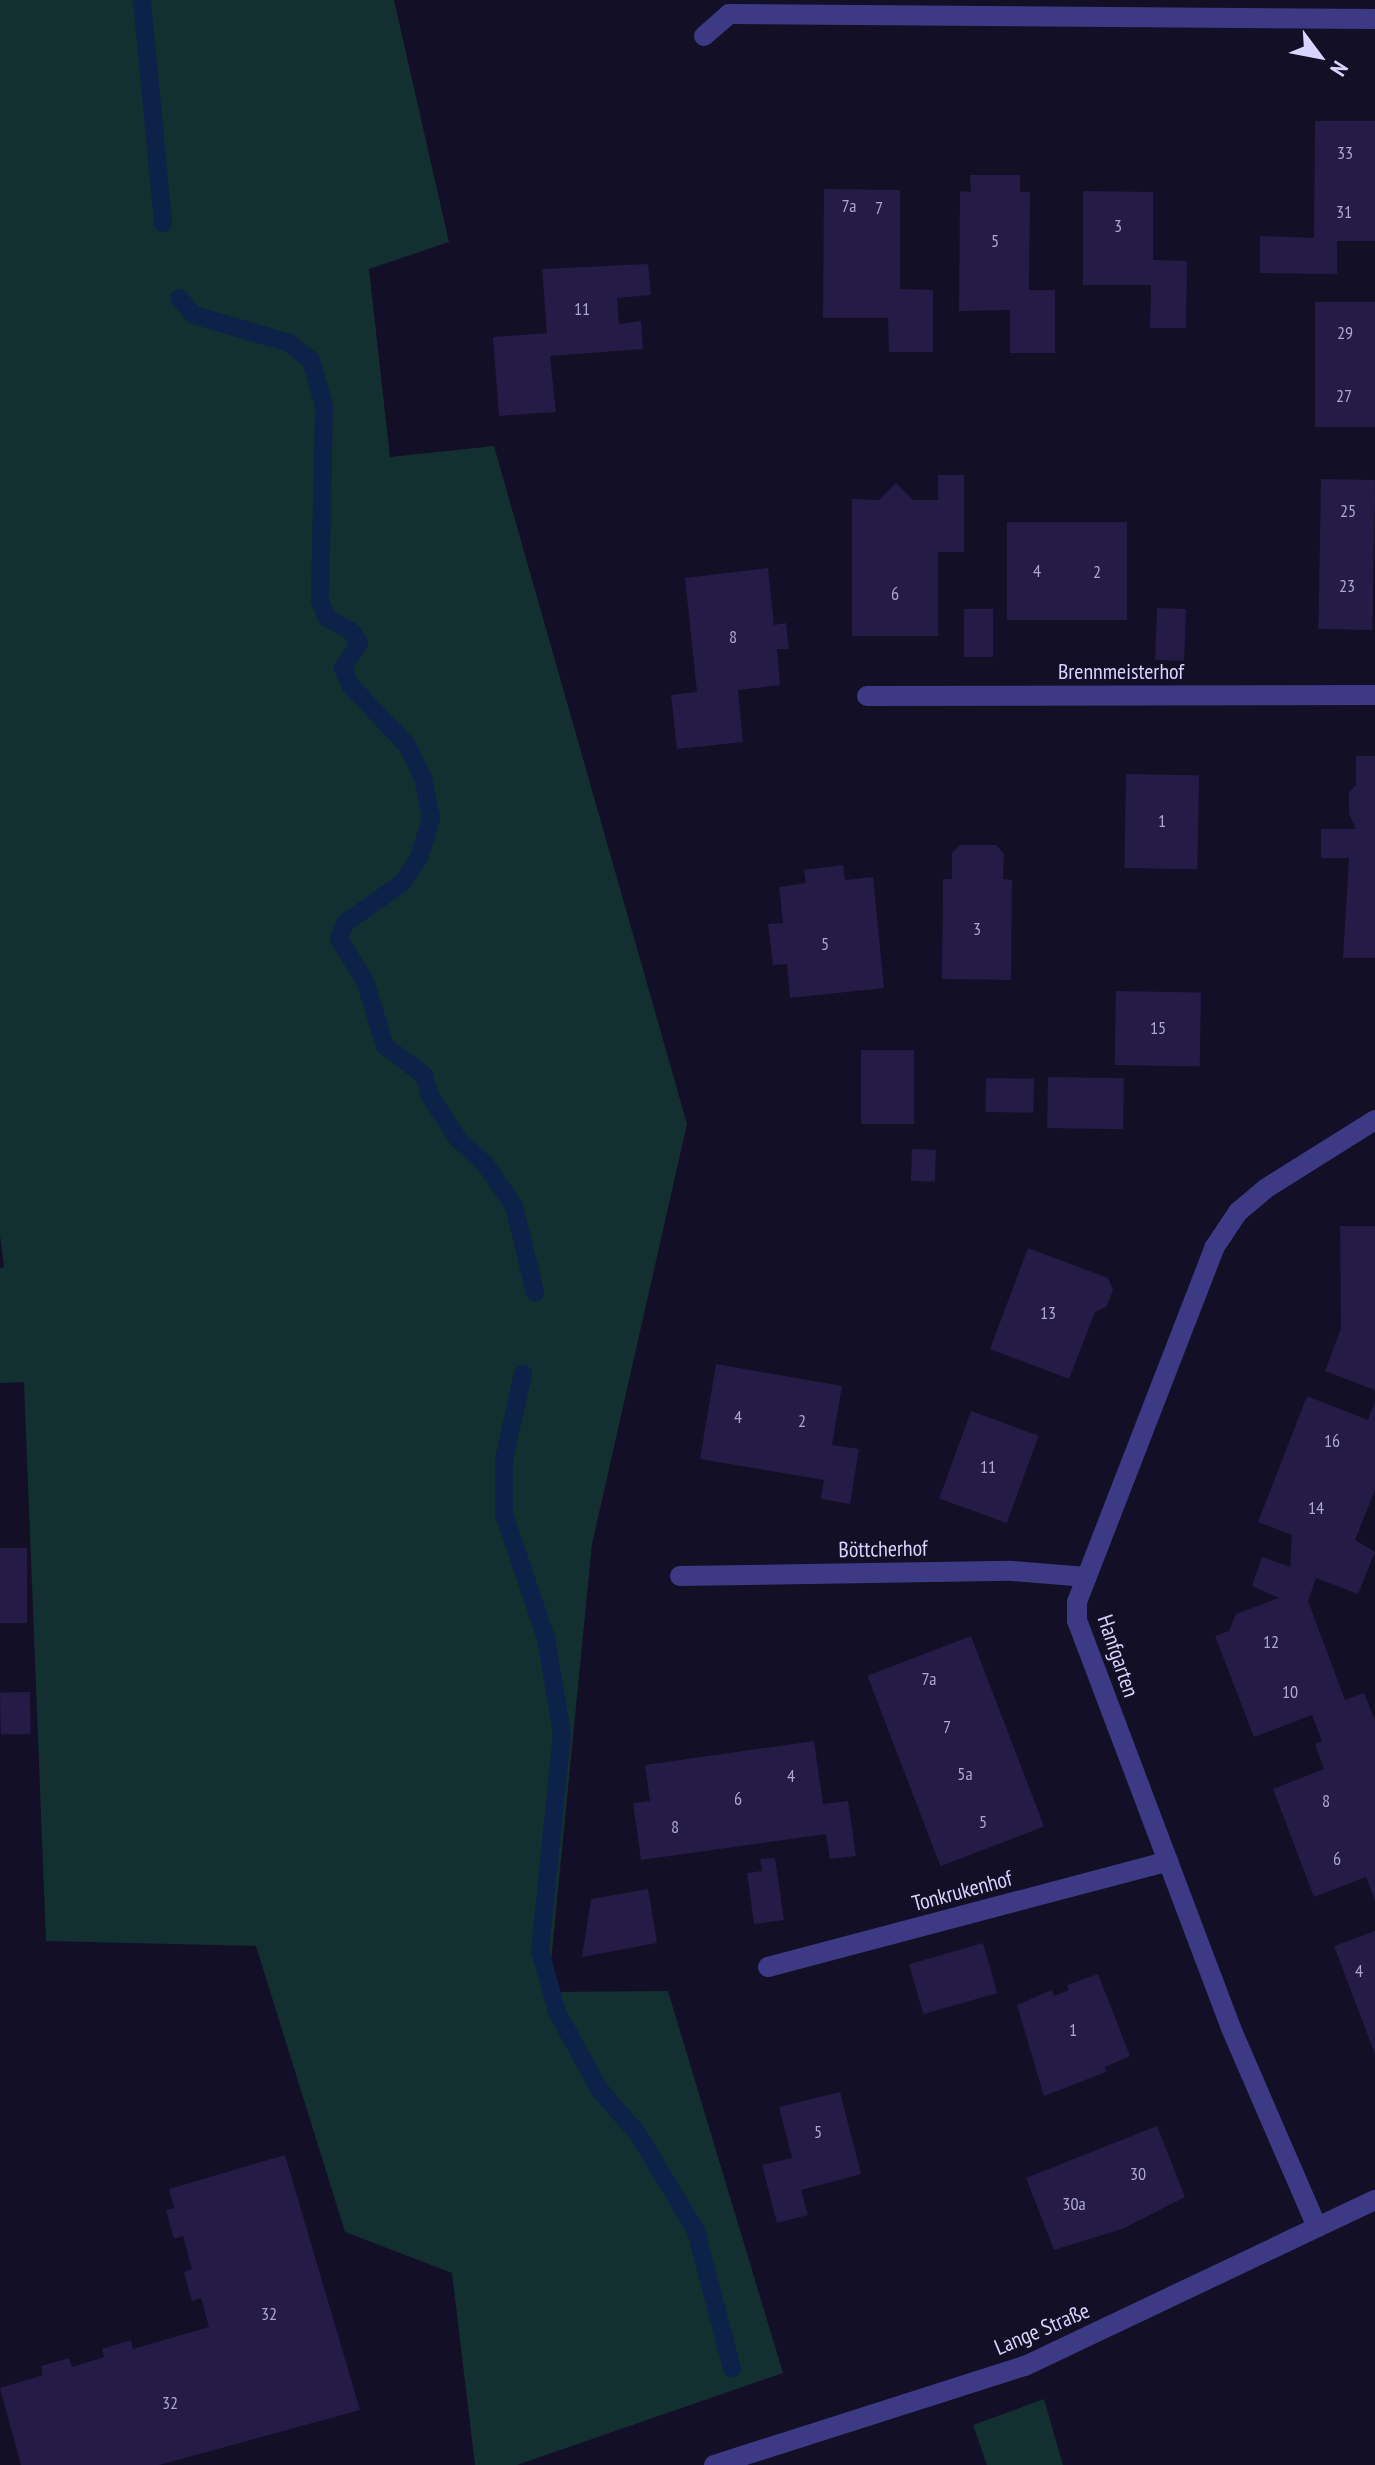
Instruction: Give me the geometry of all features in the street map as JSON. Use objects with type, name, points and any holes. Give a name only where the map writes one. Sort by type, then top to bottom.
[{"type":"street","points":[[704,36],[729,14],[1375,19]]},
{"type":"street","name":"Brennmeisterhof","points":[[867,696],[1375,695]]},
{"type":"street","name":"Hanfgarten","points":[[1317,2227],[1231,2028],[1077,1620],[1077,1602],[1214,1248],[1238,1212],[1265,1189],[1375,1120]]},
{"type":"street","name":"Böttcherhof","points":[[680,1576],[1012,1571],[1087,1577]]},
{"type":"street","name":"Tonkrukenhof","points":[[768,1967],[1168,1861]]},
{"type":"street","name":"Lange Straße","points":[[714,2465],[1025,2366],[1375,2200]]},
{"type":"green space","points":[[0,0],[394,0],[449,242],[369,269],[390,457],[494,446],[687,1124],[592,1544],[548,1992],[668,1991],[783,2373],[517,2465],[475,2465],[452,2273],[345,2232],[256,1946],[46,1941],[24,1382],[0,1383],[0,1268],[4,1267],[0,1236]]},
{"type":"green space","points":[[1044,2399],[1063,2465],[987,2465],[973,2425]]},
{"type":"building","points":[[1315,121],[1375,121],[1375,241],[1337,241],[1337,274],[1260,273],[1260,236],[1314,238]]},
{"type":"building","points":[[970,175],[1020,175],[1020,192],[1030,192],[1029,290],[1055,290],[1055,353],[1010,353],[1010,310],[959,311],[960,191],[971,192]]},
{"type":"building","points":[[824,189],[900,190],[900,289],[933,290],[933,352],[889,352],[888,318],[823,318]]},
{"type":"building","points":[[1083,191],[1153,192],[1153,260],[1187,261],[1186,328],[1150,328],[1151,285],[1083,285]]},
{"type":"building","points":[[648,264],[651,295],[617,298],[619,324],[641,321],[643,349],[550,356],[556,412],[499,416],[493,337],[547,333],[542,269]]},
{"type":"building","points":[[1315,302],[1375,302],[1375,427],[1315,427]]},
{"type":"building","points":[[938,475],[964,475],[964,552],[938,552],[938,636],[852,636],[852,499],[879,500],[896,483],[913,500],[938,500]]},
{"type":"building","points":[[1321,479],[1375,480],[1372,630],[1318,629]]},
{"type":"building","points":[[1007,522],[1127,522],[1127,620],[1007,620]]},
{"type":"building","points":[[768,568],[774,625],[786,623],[789,649],[777,649],[780,685],[738,690],[743,742],[677,749],[671,695],[697,692],[685,578]]},
{"type":"building","points":[[1157,608],[1186,609],[1184,661],[1155,660]]},
{"type":"building","points":[[964,609],[993,609],[993,657],[964,657]]},
{"type":"building","points":[[1356,756],[1375,756],[1375,958],[1343,958],[1349,858],[1321,858],[1321,829],[1356,829],[1349,814],[1349,792],[1356,785]]},
{"type":"building","points":[[1126,774],[1199,775],[1197,869],[1124,868]]},
{"type":"building","points":[[960,845],[996,845],[1004,854],[1003,879],[1012,880],[1011,980],[942,979],[943,879],[952,879],[952,853]]},
{"type":"building","points":[[843,865],[845,880],[873,877],[884,988],[790,998],[787,964],[773,965],[768,924],[783,923],[779,887],[806,883],[804,870]]},
{"type":"building","points":[[1116,991],[1201,992],[1200,1066],[1115,1065]]},
{"type":"building","points":[[861,1050],[914,1050],[914,1124],[861,1124]]},
{"type":"building","points":[[1048,1077],[1124,1078],[1123,1129],[1047,1128]]},
{"type":"building","points":[[986,1078],[1034,1079],[1033,1113],[985,1112]]},
{"type":"building","points":[[912,1149],[936,1150],[935,1182],[911,1181]]},
{"type":"building","points":[[1340,1226],[1375,1226],[1375,1390],[1325,1371],[1341,1328]]},
{"type":"building","points":[[1028,1248],[1108,1278],[1113,1290],[1106,1307],[1095,1312],[1069,1379],[990,1349]]},
{"type":"building","points":[[716,1364],[842,1386],[832,1445],[859,1449],[850,1504],[821,1499],[824,1480],[700,1459]]},
{"type":"building","points":[[1307,1396],[1368,1420],[1375,1402],[1375,1490],[1355,1540],[1375,1552],[1358,1594],[1316,1578],[1308,1601],[1345,1700],[1364,1693],[1375,1721],[1375,1901],[1366,1877],[1314,1897],[1273,1789],[1324,1769],[1315,1744],[1322,1741],[1312,1715],[1254,1737],[1215,1636],[1229,1631],[1236,1614],[1279,1598],[1252,1586],[1262,1557],[1290,1567],[1292,1535],[1258,1522]]},
{"type":"building","points":[[971,1411],[1039,1436],[1007,1523],[939,1498]]},
{"type":"building","points":[[0,1548],[27,1548],[27,1623],[0,1623]]},
{"type":"building","points":[[971,1636],[1044,1826],[940,1866],[867,1676]]},
{"type":"building","points":[[30,1692],[31,1734],[1,1735],[0,1693]]},
{"type":"building","points":[[814,1741],[823,1804],[848,1801],[856,1856],[830,1859],[826,1834],[641,1860],[633,1803],[650,1801],[645,1765]]},
{"type":"building","points":[[775,1858],[784,1920],[754,1924],[747,1873],[762,1871],[760,1859]]},
{"type":"building","points":[[648,1889],[657,1943],[582,1957],[591,1899]]},
{"type":"building","points":[[1375,1931],[1375,2054],[1334,1946]]},
{"type":"building","points":[[983,1943],[997,1993],[923,2014],[909,1964]]},
{"type":"building","points":[[1098,1974],[1130,2056],[1105,2067],[1106,2072],[1044,2096],[1017,2005],[1052,1990],[1054,1996],[1069,1990],[1067,1985]]},
{"type":"building","points":[[840,2092],[861,2174],[801,2190],[808,2215],[777,2223],[762,2165],[792,2158],[779,2107]]},
{"type":"building","points":[[1157,2126],[1185,2197],[1122,2229],[1054,2250],[1026,2178]]},
{"type":"building","points":[[285,2155],[360,2410],[159,2465],[21,2465],[0,2388],[43,2375],[41,2366],[69,2358],[72,2367],[104,2357],[102,2349],[131,2340],[133,2349],[209,2327],[201,2298],[192,2301],[184,2272],[192,2269],[183,2236],[174,2239],[166,2210],[174,2208],[169,2189]]},
{"type":"waterway","points":[[142,0],[163,223]]},
{"type":"waterway","points":[[179,298],[194,315],[289,343],[311,360],[324,406],[320,601],[327,618],[352,632],[359,643],[343,668],[350,685],[407,745],[423,778],[431,818],[419,858],[402,883],[345,923],[339,939],[365,981],[385,1046],[424,1075],[430,1096],[458,1139],[485,1164],[514,1206],[535,1292]]},
{"type":"waterway","points":[[523,1374],[504,1459],[504,1514],[546,1638],[562,1734],[540,1951],[557,2012],[599,2089],[638,2134],[696,2231],[732,2368]]}]
